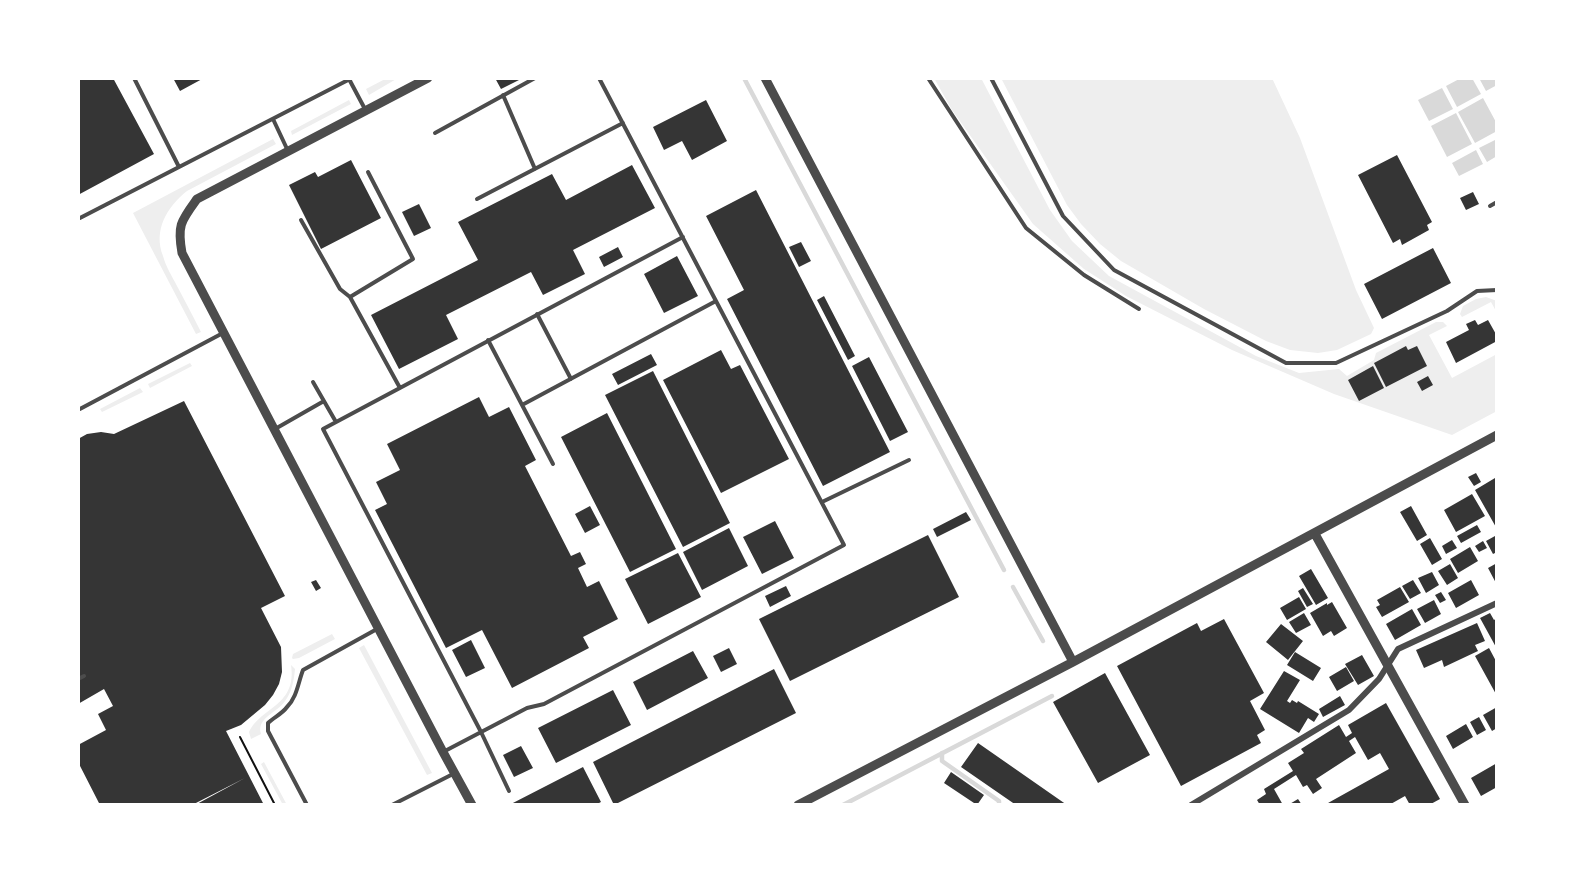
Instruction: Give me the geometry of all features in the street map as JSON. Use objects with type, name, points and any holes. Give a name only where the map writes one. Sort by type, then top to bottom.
[{"type":"street","points":[[429,78],[197,199],[183,218],[179,235],[182,253],[472,805]]},
{"type":"street","points":[[765,78],[1073,662]]},
{"type":"street","points":[[798,805],[1315,534],[1497,435]]},
{"type":"street","points":[[1315,534],[1464,805]]},
{"type":"street","points":[[1191,805],[1349,710],[1379,679],[1398,649],[1497,603]]},
{"type":"lane","points":[[134,78],[179,167]]},
{"type":"lane","points":[[435,133],[535,78]]},
{"type":"lane","points":[[443,752],[527,708],[544,704],[844,545],[599,78]]},
{"type":"lane","points":[[928,78],[1026,228],[1084,275],[1139,309]]},
{"type":"lane","points":[[992,78],[1063,216],[1114,270],[1286,363],[1336,363],[1447,311],[1477,291],[1497,290]]},
{"type":"lane","points":[[78,219],[351,79],[366,111]]},
{"type":"lane","points":[[503,95],[535,169]]},
{"type":"lane","points":[[273,119],[288,152]]},
{"type":"lane","points":[[477,199],[622,123]]},
{"type":"lane","points":[[351,297],[413,259],[368,172]]},
{"type":"lane","points":[[1490,206],[1497,202]]},
{"type":"lane","points":[[301,220],[340,289],[351,297],[400,388]]},
{"type":"lane","points":[[509,791],[481,732],[323,429],[683,237]]},
{"type":"lane","points":[[522,405],[716,301]]},
{"type":"lane","points":[[537,314],[571,379]]},
{"type":"lane","points":[[78,410],[224,333]]},
{"type":"lane","points":[[488,340],[553,464]]},
{"type":"lane","points":[[313,382],[336,422]]},
{"type":"lane","points":[[274,430],[324,401]]},
{"type":"lane","points":[[822,502],[909,460]]},
{"type":"lane","points":[[307,805],[268,731],[268,723],[286,710],[295,697],[303,670],[378,629]]},
{"type":"lane","points":[[78,679],[84,676]]},
{"type":"lane","points":[[392,805],[454,773]]},
{"type":"path","points":[[240,737],[276,805]]},
{"type":"shaded area","points":[[387,78],[398,78],[369,95],[366,89]]},
{"type":"shaded area","points":[[934,78],[981,78],[1050,210],[1072,241],[1109,276],[1256,356],[1299,373],[1339,369],[1347,376],[1374,360],[1376,353],[1436,322],[1443,322],[1447,326],[1429,335],[1452,378],[1497,354],[1497,411],[1452,435],[1334,394],[1232,350],[1126,296],[1084,269],[1033,224],[952,110]]},
{"type":"shaded area","points":[[1001,78],[1272,78],[1300,138],[1356,290],[1374,328],[1371,334],[1337,350],[1318,353],[1290,350],[1266,341],[1204,309],[1121,261],[1100,244],[1067,205]]},
{"type":"shaded area","points":[[1461,78],[1472,78],[1481,94],[1457,107],[1446,86]]},
{"type":"shaded area","points":[[1479,78],[1497,78],[1497,85],[1486,91]]},
{"type":"shaded area","points":[[1442,88],[1453,109],[1429,121],[1418,100]]},
{"type":"shaded area","points":[[1483,98],[1497,124],[1497,131],[1475,143],[1458,112]]},
{"type":"shaded area","points":[[349,100],[351,104],[292,135],[291,131]]},
{"type":"shaded area","points":[[1456,113],[1472,144],[1447,157],[1431,126]]},
{"type":"shaded area","points":[[273,139],[276,144],[187,191],[173,204],[164,220],[160,246],[169,271],[201,332],[196,334],[133,213]]},
{"type":"shaded area","points":[[1497,139],[1497,156],[1487,162],[1479,148]]},
{"type":"shaded area","points":[[1476,150],[1483,164],[1459,176],[1452,163]]},
{"type":"shaded area","points":[[1486,297],[1497,301],[1497,313],[1491,302],[1462,317],[1460,314],[1463,306]]},
{"type":"shaded area","points":[[190,363],[192,366],[150,388],[148,384]]},
{"type":"shaded area","points":[[140,388],[143,392],[102,412],[100,409]]},
{"type":"shaded area","points":[[332,634],[335,639],[299,658],[292,658],[293,654]]},
{"type":"shaded area","points":[[364,645],[432,773],[427,775],[359,648]]},
{"type":"shaded area","points":[[291,665],[295,673],[287,697],[264,720],[260,728],[261,734],[251,739],[249,732],[255,723],[284,697],[289,689]]},
{"type":"shaded area","points":[[264,762],[287,805],[283,805],[261,764]]},
{"type":"building","points":[[78,78],[113,78],[154,154],[78,195]]},
{"type":"building","points":[[173,78],[204,78],[180,91]]},
{"type":"building","points":[[495,78],[523,78],[501,89]]},
{"type":"building","points":[[706,100],[727,141],[692,160],[682,141],[664,150],[653,127]]},
{"type":"building","points":[[1397,155],[1432,222],[1427,225],[1429,230],[1402,245],[1400,239],[1393,243],[1358,175]]},
{"type":"building","points":[[351,160],[381,218],[321,249],[289,185],[315,172],[318,177]]},
{"type":"building","points":[[632,165],[655,208],[573,250],[585,274],[543,295],[531,272],[446,315],[458,339],[399,369],[371,315],[478,260],[458,222],[552,174],[566,200]]},
{"type":"building","points":[[756,190],[890,452],[823,486],[727,299],[744,290],[706,216]]},
{"type":"building","points":[[1473,192],[1479,204],[1466,210],[1460,198]]},
{"type":"building","points":[[419,204],[431,228],[414,236],[402,212]]},
{"type":"building","points":[[801,242],[811,261],[799,267],[789,247]]},
{"type":"building","points":[[618,247],[623,257],[604,267],[599,257]]},
{"type":"building","points":[[1433,248],[1451,283],[1382,319],[1364,284]]},
{"type":"building","points":[[677,256],[698,296],[664,313],[644,274]]},
{"type":"building","points":[[824,296],[855,356],[848,360],[817,300]]},
{"type":"building","points":[[1475,320],[1478,325],[1488,320],[1497,336],[1497,341],[1456,363],[1446,342],[1469,330],[1466,324]]},
{"type":"building","points":[[1406,346],[1408,350],[1417,346],[1427,366],[1386,387],[1374,363]]},
{"type":"building","points":[[721,350],[731,369],[740,365],[789,459],[721,493],[663,380]]},
{"type":"building","points":[[651,354],[657,365],[618,385],[612,374]]},
{"type":"building","points":[[869,357],[908,432],[890,441],[852,366]]},
{"type":"building","points":[[1373,366],[1384,388],[1359,401],[1348,380]]},
{"type":"building","points":[[653,371],[730,523],[683,547],[605,395]]},
{"type":"building","points":[[1428,376],[1433,385],[1422,391],[1417,382]]},
{"type":"building","points":[[479,397],[489,417],[509,407],[536,460],[525,466],[571,556],[580,552],[586,564],[578,568],[587,587],[599,581],[618,619],[583,637],[589,648],[512,688],[482,630],[446,648],[375,510],[387,504],[376,482],[400,470],[387,444]]},
{"type":"building","points":[[184,401],[285,596],[261,608],[281,647],[282,672],[279,684],[265,705],[241,725],[226,731],[264,805],[195,805],[245,778],[192,805],[100,805],[78,762],[78,745],[106,730],[98,714],[113,706],[104,689],[78,704],[78,439],[87,434],[101,432],[114,434]]},
{"type":"building","points":[[607,413],[676,549],[630,572],[561,437]]},
{"type":"building","points":[[1476,473],[1481,482],[1474,486],[1468,477]]},
{"type":"building","points":[[1495,478],[1497,481],[1497,529],[1475,490]]},
{"type":"building","points":[[1472,494],[1485,516],[1456,532],[1444,510]]},
{"type":"building","points":[[590,506],[600,525],[585,533],[575,514]]},
{"type":"building","points":[[1411,506],[1427,535],[1417,541],[1400,512]]},
{"type":"building","points":[[966,512],[971,520],[937,537],[933,529]]},
{"type":"building","points":[[775,521],[794,558],[762,574],[743,537]]},
{"type":"building","points":[[1477,525],[1481,532],[1461,543],[1457,536]]},
{"type":"building","points":[[729,528],[748,566],[702,590],[683,552]]},
{"type":"building","points":[[928,535],[959,597],[790,681],[759,619]]},
{"type":"building","points":[[1495,536],[1497,552],[1493,554],[1486,541]]},
{"type":"building","points":[[1430,538],[1442,559],[1432,565],[1420,544]]},
{"type":"building","points":[[1452,540],[1457,548],[1446,554],[1442,546]]},
{"type":"building","points":[[1483,541],[1487,548],[1479,552],[1475,546]]},
{"type":"building","points":[[1470,547],[1478,561],[1458,573],[1450,559]]},
{"type":"building","points":[[678,553],[701,597],[648,624],[625,579]]},
{"type":"building","points":[[1497,563],[1497,585],[1488,568]]},
{"type":"building","points":[[1450,564],[1458,578],[1447,585],[1438,571]]},
{"type":"building","points":[[1311,569],[1328,598],[1316,605],[1299,576]]},
{"type":"building","points":[[1432,572],[1439,585],[1426,593],[1418,578]]},
{"type":"building","points":[[316,580],[321,588],[316,591],[311,582]]},
{"type":"building","points":[[1413,580],[1421,593],[1410,599],[1402,586]]},
{"type":"building","points":[[1471,580],[1479,595],[1456,608],[1448,593]]},
{"type":"building","points":[[786,586],[791,596],[770,607],[765,596]]},
{"type":"building","points":[[1400,587],[1409,602],[1382,617],[1376,607],[1380,605],[1377,600]]},
{"type":"building","points":[[1303,588],[1313,604],[1307,607],[1298,591]]},
{"type":"building","points":[[1441,592],[1446,600],[1440,603],[1435,595]]},
{"type":"building","points":[[1299,597],[1306,609],[1287,620],[1280,608]]},
{"type":"building","points":[[1434,600],[1441,614],[1425,623],[1417,609]]},
{"type":"building","points":[[1332,602],[1347,628],[1334,636],[1331,631],[1323,636],[1310,613]]},
{"type":"building","points":[[1412,609],[1421,625],[1395,640],[1386,624]]},
{"type":"building","points":[[1304,613],[1311,625],[1296,633],[1289,622]]},
{"type":"building","points":[[1490,613],[1494,620],[1497,618],[1497,649],[1480,618]]},
{"type":"building","points":[[1224,619],[1264,693],[1250,701],[1265,730],[1257,735],[1261,743],[1181,786],[1117,666],[1197,623],[1201,631]]},
{"type":"building","points":[[1477,623],[1485,641],[1475,645],[1478,651],[1444,667],[1442,660],[1424,668],[1416,650]]},
{"type":"building","points":[[1281,624],[1303,641],[1288,660],[1266,642]]},
{"type":"building","points":[[471,640],[485,668],[466,677],[452,650]]},
{"type":"building","points":[[729,648],[737,664],[721,672],[713,656]]},
{"type":"building","points":[[1489,648],[1497,663],[1497,696],[1475,656]]},
{"type":"building","points":[[693,651],[708,678],[647,710],[633,682]]},
{"type":"building","points":[[1295,652],[1321,668],[1313,681],[1287,665]]},
{"type":"building","points":[[1362,655],[1374,676],[1358,685],[1345,664]]},
{"type":"building","points":[[1346,667],[1354,681],[1337,691],[1329,677]]},
{"type":"building","points":[[774,669],[796,713],[614,805],[593,762]]},
{"type":"building","points":[[1284,671],[1300,680],[1287,701],[1290,703],[1292,700],[1297,703],[1298,701],[1319,714],[1314,722],[1308,718],[1299,733],[1260,709]]},
{"type":"building","points":[[1105,673],[1150,755],[1098,783],[1053,702]]},
{"type":"building","points":[[613,690],[631,725],[556,763],[538,728]]},
{"type":"building","points":[[1340,696],[1345,705],[1323,717],[1319,709]]},
{"type":"building","points":[[1386,703],[1440,799],[1429,805],[1410,805],[1405,796],[1389,805],[1329,805],[1328,803],[1389,769],[1380,753],[1368,760],[1355,737],[1349,741],[1356,753],[1316,779],[1322,788],[1313,794],[1307,785],[1303,787],[1296,775],[1274,789],[1283,805],[1260,805],[1257,800],[1266,794],[1264,789],[1293,771],[1288,763],[1304,753],[1301,749],[1339,725],[1346,737],[1352,733],[1348,725]]},
{"type":"building","points":[[1497,707],[1497,728],[1492,731],[1483,715]]},
{"type":"building","points":[[1479,717],[1486,730],[1477,735],[1470,722]]},
{"type":"building","points":[[1466,724],[1473,737],[1453,749],[1446,736]]},
{"type":"building","points":[[978,743],[1067,805],[1016,805],[961,767]]},
{"type":"building","points":[[521,746],[533,768],[514,777],[503,755]]},
{"type":"building","points":[[1497,763],[1497,787],[1481,796],[1471,778]]},
{"type":"building","points":[[583,767],[601,802],[595,805],[509,805]]},
{"type":"building","points":[[951,772],[984,795],[977,805],[944,783]]},
{"type":"building","points":[[1298,799],[1302,805],[1288,805]]},
{"type":"waterway","points":[[744,78],[1004,570]]},
{"type":"waterway","points":[[1013,587],[1043,641]]},
{"type":"waterway","points":[[843,805],[1052,696]]},
{"type":"waterway","points":[[942,753],[942,761],[999,801],[999,805]]}]
